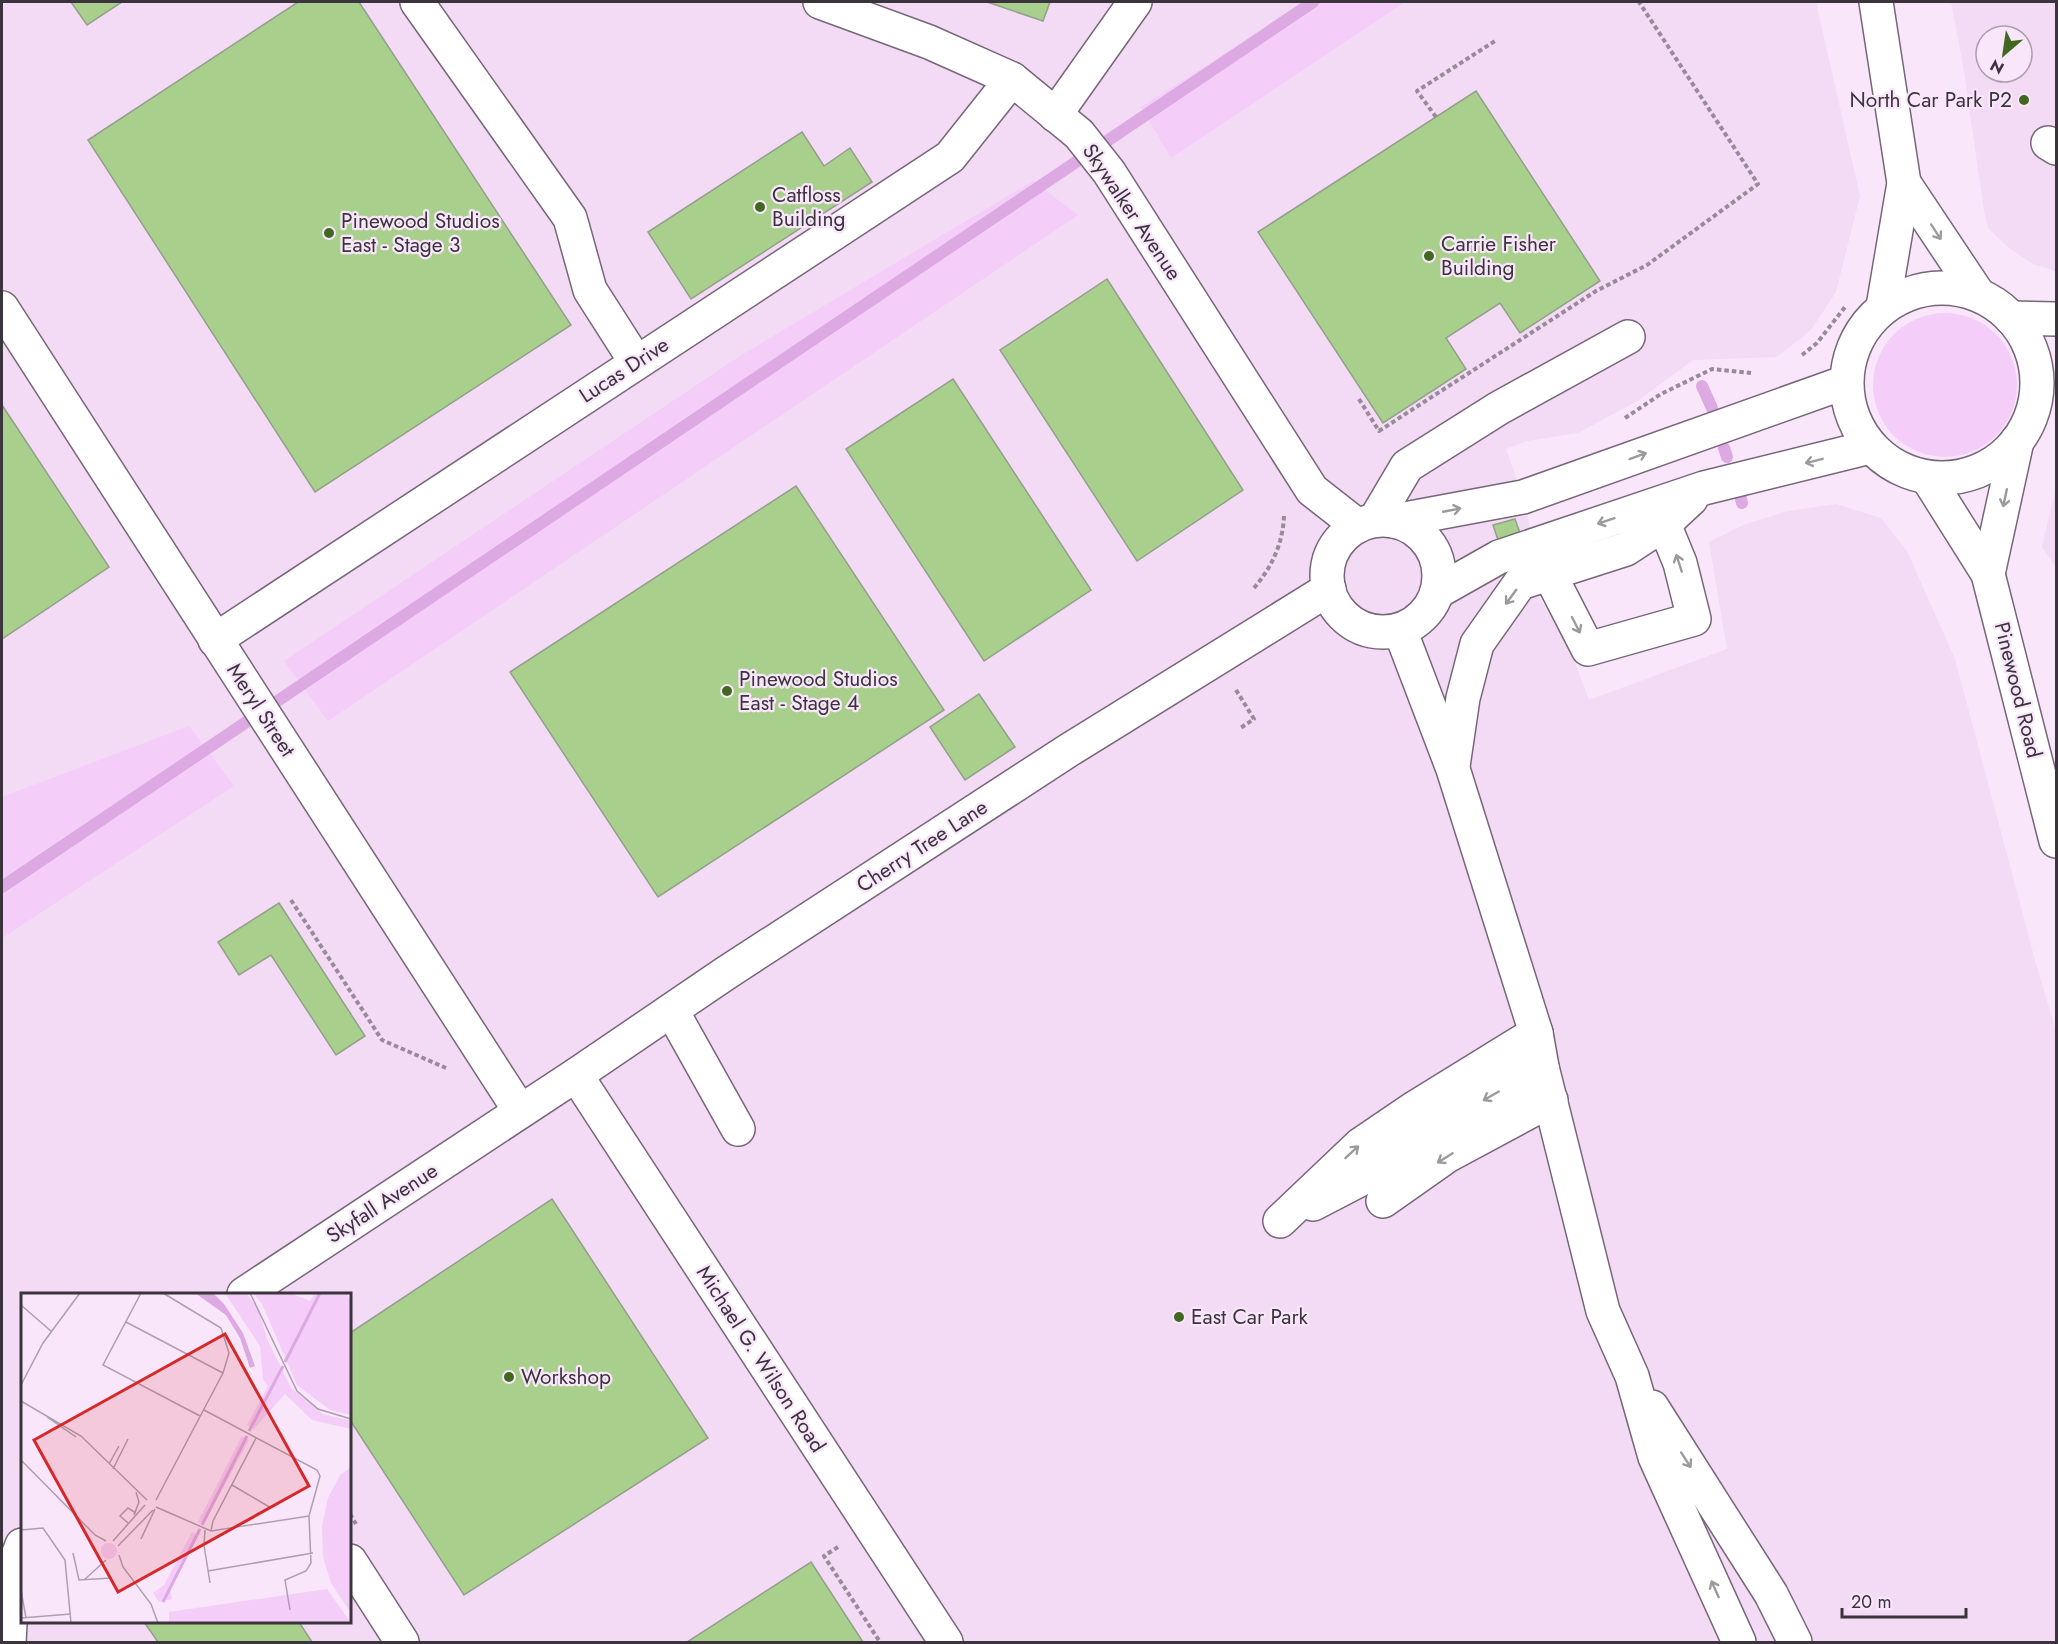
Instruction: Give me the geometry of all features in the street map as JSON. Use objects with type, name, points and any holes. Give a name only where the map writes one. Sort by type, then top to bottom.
[{"type":"street","points":[[417,2],[570,218],[591,290],[636,362]]},
{"type":"street","name":"Skywalker Avenue","points":[[820,2],[929,42],[1012,79],[1067,124],[1109,172],[1312,490],[1376,522]]},
{"type":"street","points":[[1067,124],[1135,2]]},
{"type":"street","points":[[1876,2],[1904,183],[1883,307]]},
{"type":"street","name":"Lucas Drive","points":[[215,639],[950,157],[1012,79]]},
{"type":"street","points":[[1904,183],[1978,294]]},
{"type":"street","points":[[1928,288],[1953,288],[1978,294],[2002,308],[2021,329],[2032,352],[2037,377],[2046,385],[2017,441],[1999,459],[1977,472],[1952,477],[1926,477],[1906,471],[1887,461],[1870,447],[1857,427],[1848,405],[1846,382],[1851,353],[1863,328],[1883,307],[1904,295],[1928,288]]},
{"type":"street","name":"Meryl Street","points":[[2,308],[520,1111]]},
{"type":"street","points":[[2011,318],[2056,319]]},
{"type":"street","points":[[1376,522],[1407,466],[1499,408],[1628,337]]},
{"type":"street","points":[[1376,522],[1412,528],[1426,540],[1435,556],[1439,574],[1437,591],[1429,608],[1417,621],[1400,630],[1382,632],[1364,629],[1348,620],[1336,606],[1329,589],[1328,570],[1332,552],[1343,537],[1376,522],[1523,497],[1846,382]]},
{"type":"street","name":"Pinewood Road","points":[[1988,574],[2017,441]]},
{"type":"street","points":[[1437,591],[1499,557],[1704,488],[1870,447]]},
{"type":"street","name":"Pinewood Road","points":[[1926,477],[1988,574],[2056,841]]},
{"type":"street","points":[[1453,769],[1463,698],[1477,644],[1521,583],[1626,549],[1664,524],[1704,488]]},
{"type":"street","points":[[1549,573],[1588,649],[1694,619],[1680,563],[1664,524]]},
{"type":"street","name":"Cherry Tree Lane","points":[[520,1111],[726,973],[1059,757],[1329,589]]},
{"type":"street","points":[[1400,630],[1453,769],[1536,1033],[1542,1067],[1603,1311],[1632,1376],[1656,1457],[1739,1642]]},
{"type":"street","points":[[672,1011],[738,1129]]},
{"type":"street","points":[[1536,1033],[1416,1107],[1360,1145],[1280,1221],[1361,1179],[1431,1132],[1542,1067]]},
{"type":"street","name":"Michael G. Wilson Road","points":[[576,1075],[946,1642]]},
{"type":"street","points":[[1383,1201],[1447,1156],[1551,1100]]},
{"type":"street","name":"Skyfall Avenue","points":[[246,1293],[520,1111]]},
{"type":"street","points":[[1632,1376],[1771,1594],[1795,1642]]},
{"type":"street","points":[[9,1642],[14,1568],[21,1548]]},
{"type":"street","points":[[351,1563],[402,1642]]},
{"type":"path","points":[[1359,399],[1379,431],[1596,291],[1647,265],[1758,184],[1639,2]]},
{"type":"path","points":[[1436,117],[1417,91],[1495,41]]},
{"type":"path","points":[[1795,360],[1817,343],[1848,303]]},
{"type":"path","points":[[1622,420],[1661,394],[1712,369],[1753,373]]},
{"type":"path","points":[[1234,687],[1254,719],[1239,729]]},
{"type":"path","points":[[291,900],[382,1040],[447,1068]]},
{"type":"shaded area","points":[[2,2],[1816,2],[1860,196],[1836,292],[1811,330],[1777,357],[1693,360],[1639,400],[1578,433],[1527,441],[1506,449],[1523,497],[1531,531],[1499,557],[1540,600],[1566,638],[1589,700],[1727,649],[1709,542],[1743,525],[1788,511],[1836,504],[1881,518],[1907,551],[1955,659],[2056,1031],[2056,1642],[2,1642]]},
{"type":"shaded area","points":[[1306,2],[1405,2],[1171,158],[1141,107]]},
{"type":"shaded area","points":[[1951,2],[2056,2],[2056,271],[2033,264],[2009,248],[1988,228],[1963,65]]},
{"type":"shaded area","points":[[1033,181],[1078,215],[328,721],[284,661],[740,356]]},
{"type":"shaded area","points":[[1945,313],[1973,318],[1996,334],[2012,357],[2017,385],[2012,413],[1996,436],[1973,452],[1945,457],[1917,452],[1894,436],[1878,413],[1873,385],[1878,357],[1894,334],[1917,318]]},
{"type":"shaded area","points":[[2056,488],[2056,567],[2042,547]]},
{"type":"shaded area","points":[[189,726],[234,786],[2,938],[2,797]]},
{"type":"building","points":[[71,2],[122,2],[87,25]]},
{"type":"building","name":"Pinewood Studios East - Stage 3","points":[[298,2],[359,2],[571,325],[315,492],[88,140]]},
{"type":"building","points":[[987,2],[1050,2],[1043,21]]},
{"type":"building","name":"Carrie Fisher Building","points":[[1476,91],[1600,281],[1520,333],[1500,303],[1446,338],[1466,369],[1383,423],[1258,232]]},
{"type":"building","name":"Catfloss Building","points":[[802,132],[824,166],[850,148],[872,182],[691,299],[648,232]]},
{"type":"building","points":[[1107,279],[1243,490],[1137,561],[1000,350]]},
{"type":"building","points":[[953,379],[1091,590],[984,661],[846,449]]},
{"type":"building","points":[[2,405],[109,567],[2,639]]},
{"type":"building","name":"Pinewood Studios East - Stage 4","points":[[796,486],[944,710],[658,897],[510,672]]},
{"type":"building","points":[[1515,519],[1520,533],[1498,540],[1493,525]]},
{"type":"building","points":[[979,694],[1015,747],[965,780],[930,727]]},
{"type":"building","points":[[279,903],[365,1036],[336,1055],[271,955],[239,975],[218,942]]},
{"type":"building","name":"Workshop","points":[[552,1199],[708,1438],[464,1595],[351,1422],[351,1332]]},
{"type":"building","points":[[811,1562],[863,1642],[687,1642]]},
{"type":"building","points":[[145,1623],[300,1623],[312,1642],[158,1642]]},
{"type":"waterway","points":[[2,887],[1313,2]]},
{"type":"waterway","points":[[1702,386],[1712,408]]},
{"type":"waterway","points":[[1724,448],[1727,457]]},
{"type":"waterway","points":[[1740,495],[1742,503]]},
{"type":"place","name":"North Car Park P2","points":[[2024,100]]},
{"type":"place","name":"Catfloss Building","points":[[760,207]]},
{"type":"place","name":"Pinewood Studios East - Stage 3","points":[[329,233]]},
{"type":"place","name":"Carrie Fisher Building","points":[[1429,256]]},
{"type":"place","name":"Pinewood Studios East - Stage 4","points":[[727,691]]},
{"type":"place","name":"East Car Park","points":[[1179,1317]]},
{"type":"place","name":"Workshop","points":[[509,1377]]}]
